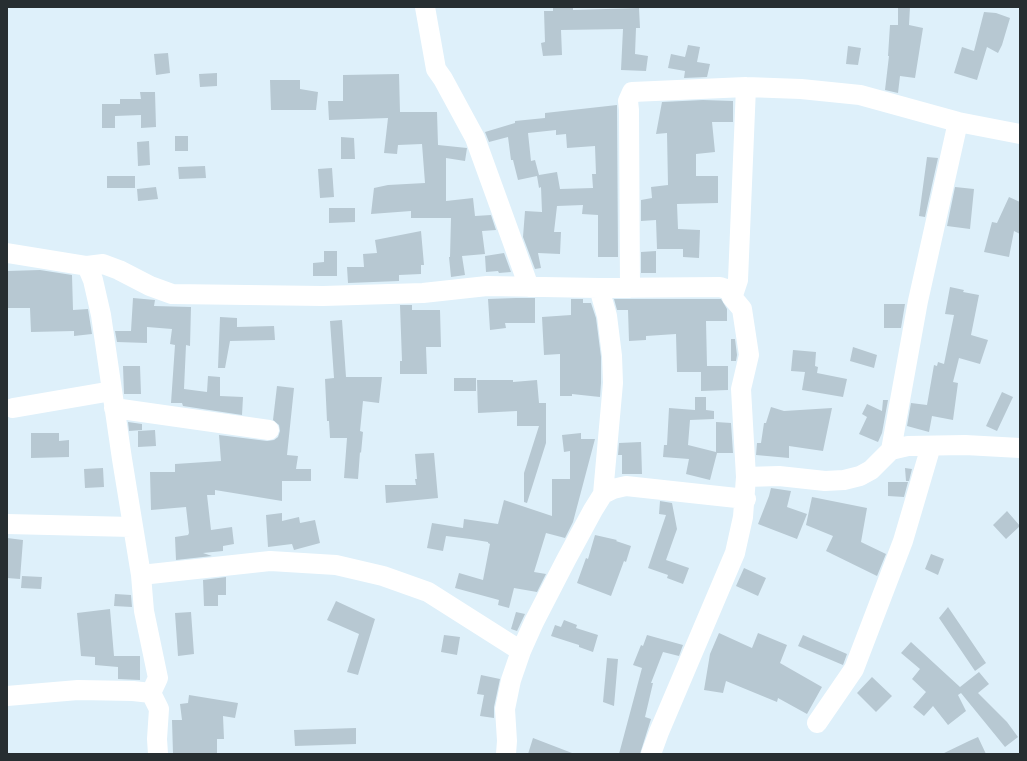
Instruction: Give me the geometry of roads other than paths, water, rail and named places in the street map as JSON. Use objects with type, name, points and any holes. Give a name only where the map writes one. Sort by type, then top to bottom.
[{"type":"street","points":[[425,7],[436,69],[475,138],[529,287]]},
{"type":"street","points":[[730,292],[734,292],[738,280],[746,87]]},
{"type":"street","points":[[630,288],[628,101],[632,92],[746,87],[801,89],[860,95],[958,122],[1020,134]]},
{"type":"street","points":[[891,450],[918,301],[958,122]]},
{"type":"street","points":[[7,253],[87,266],[103,264],[119,270],[150,286],[172,294],[323,296],[423,293],[487,286],[720,288],[726,289],[730,292],[732,297],[742,309],[749,355],[741,389],[746,499],[740,537],[735,554],[651,754]]},
{"type":"street","points":[[87,266],[101,315],[132,527],[141,576],[144,611],[158,678],[151,693]]},
{"type":"street","points":[[506,754],[507,740],[505,709],[511,680],[521,651],[559,573],[603,494],[613,376],[607,316],[599,288]]},
{"type":"street","points":[[13,408],[113,400],[269,430]]},
{"type":"street","points":[[746,477],[779,476],[825,482],[844,480],[860,476],[870,470],[891,450],[908,446],[965,445],[1020,448]]},
{"type":"street","points":[[817,722],[854,669],[903,541],[931,446]]},
{"type":"street","points":[[603,494],[613,489],[626,486],[746,499]]},
{"type":"street","points":[[7,524],[132,527]]},
{"type":"street","points":[[141,576],[270,561],[336,566],[383,576],[428,592],[521,651]]},
{"type":"street","points":[[7,696],[78,690],[133,691],[151,693]]},
{"type":"street","points":[[151,693],[159,709],[156,739],[158,754]]}]
